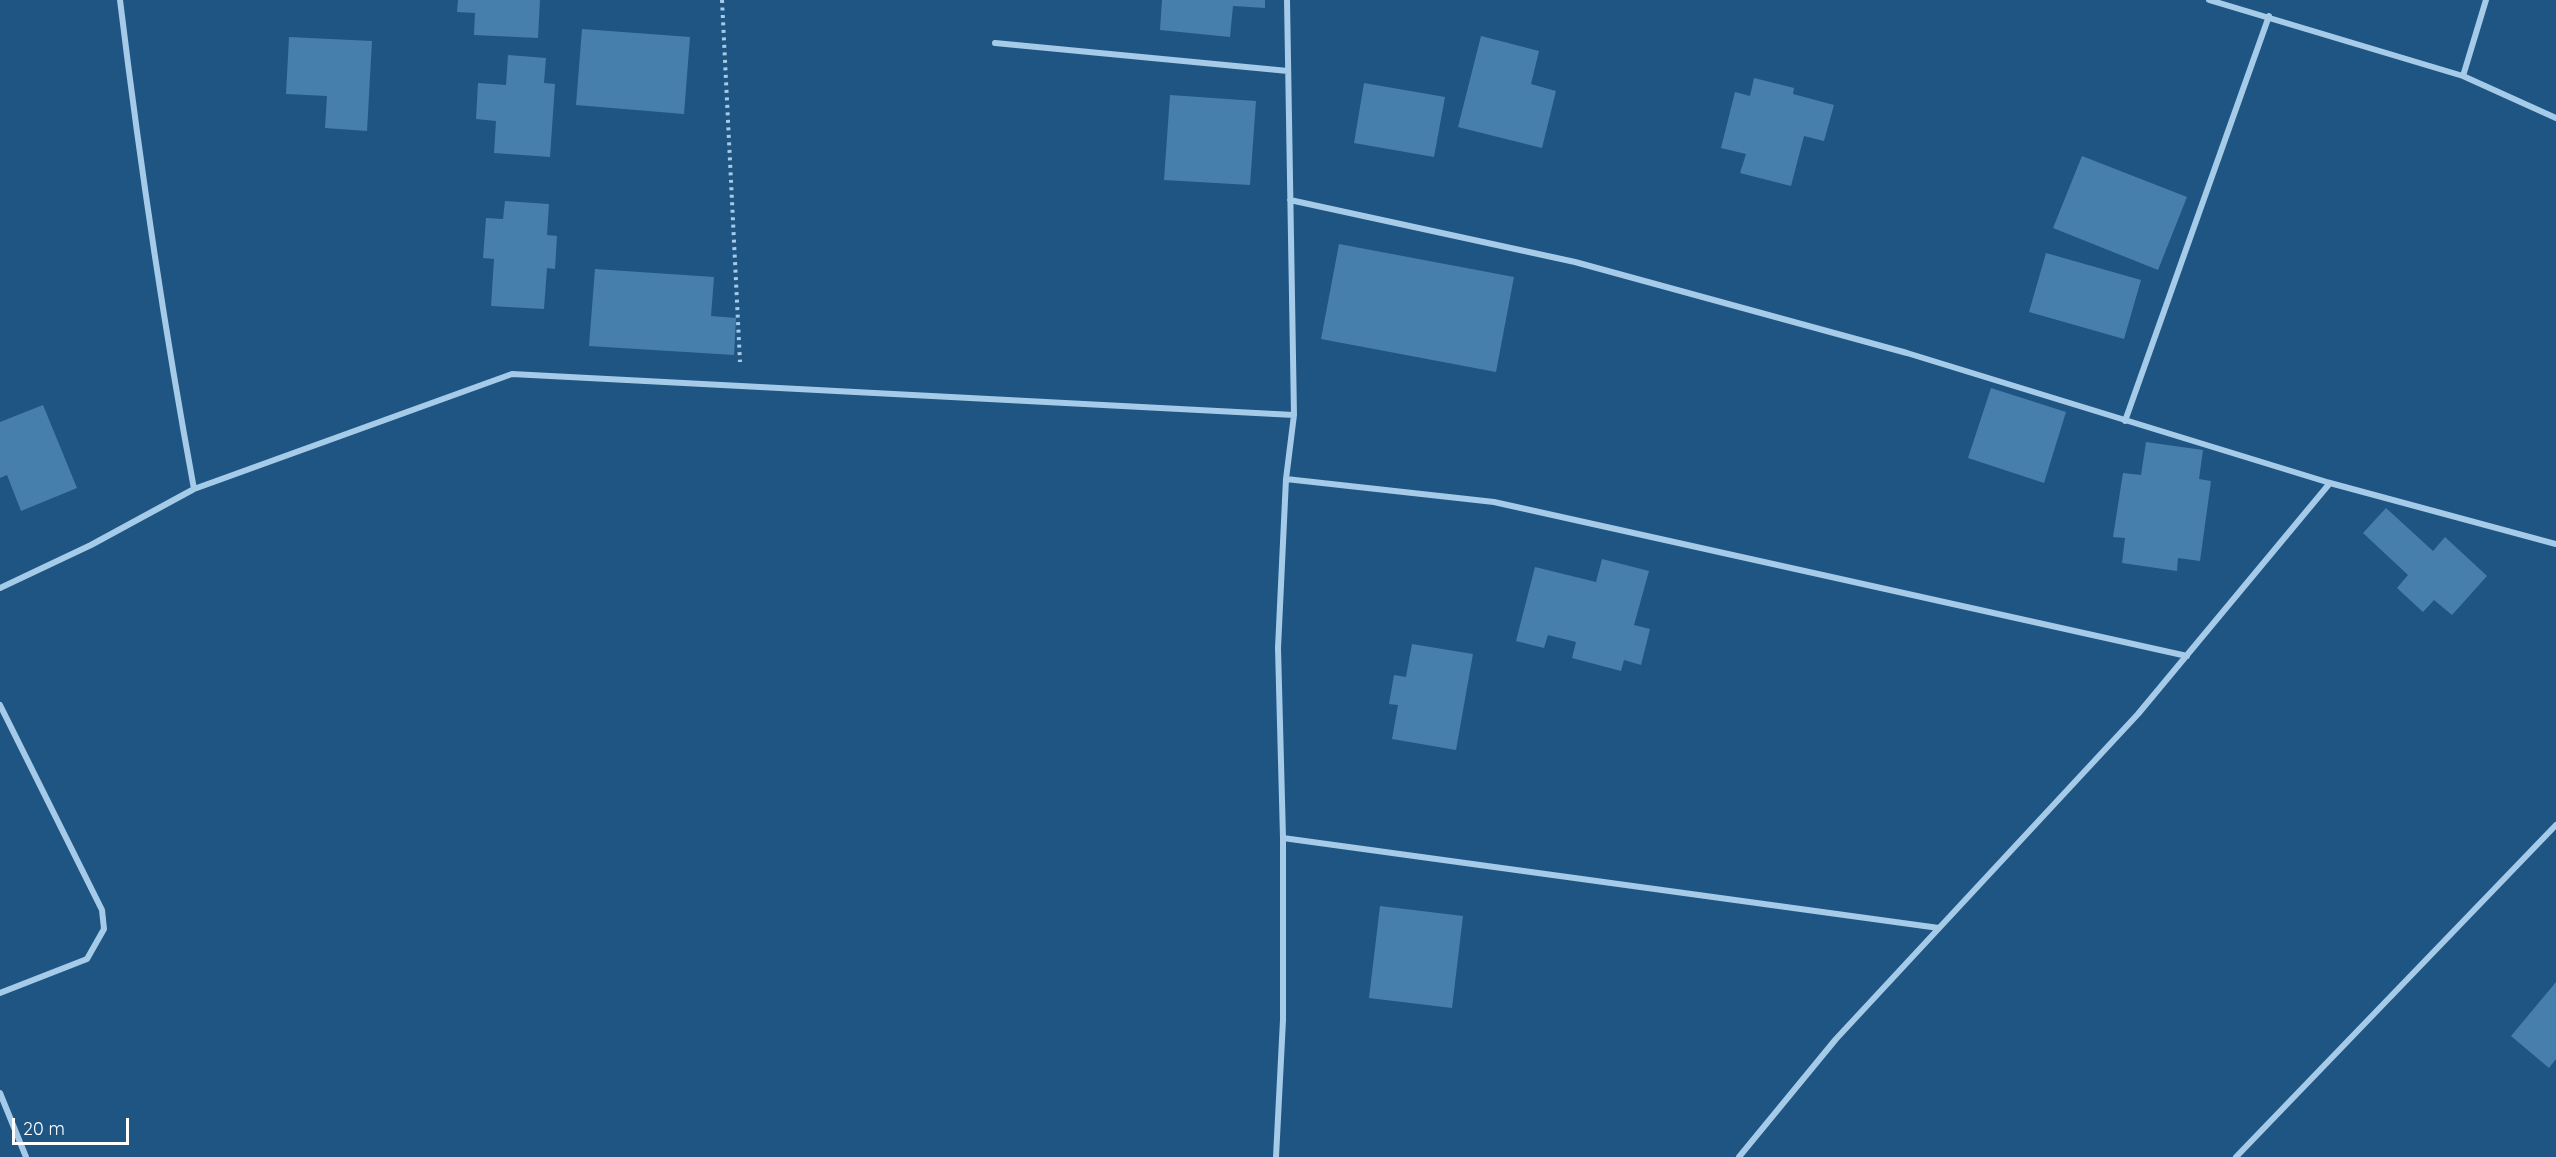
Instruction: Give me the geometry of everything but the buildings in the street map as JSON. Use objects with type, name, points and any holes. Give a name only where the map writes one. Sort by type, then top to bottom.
[{"type":"street","points":[[120,0],[135,124],[170,358],[194,489]]},
{"type":"street","points":[[1276,1157],[1282,1020],[1283,838],[1278,648],[1286,479],[1294,415],[1287,0]]},
{"type":"street","points":[[2209,0],[2269,16],[2463,76],[2556,118]]},
{"type":"street","points":[[2463,76],[2486,0]]},
{"type":"street","points":[[2125,421],[2269,16]]},
{"type":"street","points":[[995,44],[1288,71]]},
{"type":"street","points":[[1290,200],[1575,262],[1907,353],[2330,483],[2556,544]]},
{"type":"street","points":[[0,588],[91,545],[194,489],[512,374],[1294,415]]},
{"type":"street","points":[[1286,479],[1494,502],[2187,656]]},
{"type":"street","points":[[1739,1157],[1836,1039],[2138,714],[2330,483]]},
{"type":"street","points":[[0,705],[102,910],[104,929],[87,959],[0,993]]},
{"type":"street","points":[[2236,1157],[2556,825]]},
{"type":"street","points":[[1283,838],[1939,928]]},
{"type":"street","points":[[0,1094],[26,1157]]},
{"type":"path","points":[[722,0],[741,386]]}]
